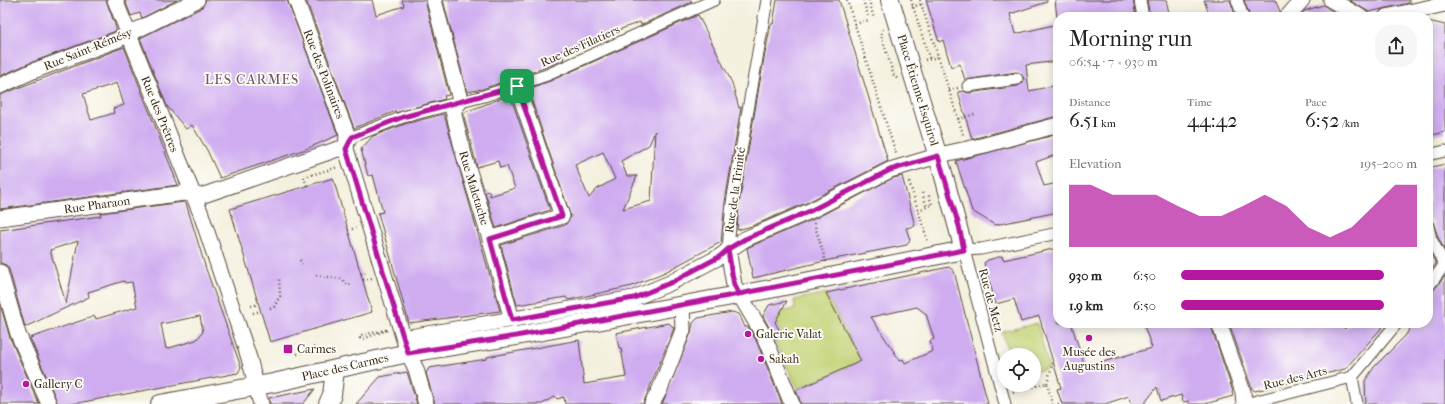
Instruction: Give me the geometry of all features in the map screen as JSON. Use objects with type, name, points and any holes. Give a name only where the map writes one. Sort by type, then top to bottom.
[{"type":"street","name":"Rue des Prêtres","points":[[115,0],[194,194]]},
{"type":"street","name":"Rue Saint-Rémésy","points":[[0,86],[33,71],[117,40],[196,0]]},
{"type":"street","name":"Rue des Polinaires","points":[[296,0],[347,134],[346,149]]},
{"type":"street","points":[[434,0],[459,103]]},
{"type":"street","name":"Rue des Filatiers","points":[[346,149],[352,137],[403,117],[459,103],[517,86],[547,75],[702,2],[714,0]]},
{"type":"street","name":"Rue de la Trinité","points":[[768,0],[747,108],[732,203],[728,249],[734,285],[764,336],[792,404]]},
{"type":"street","name":"Place Étienne Esquirol","points":[[890,0],[959,226],[964,250]]},
{"type":"street","points":[[1140,0],[1142,12]]},
{"type":"street","points":[[1237,0],[1241,12]]},
{"type":"street","points":[[1291,12],[1302,0]]},
{"type":"street","points":[[1331,0],[1352,12]]},
{"type":"street","points":[[1409,12],[1445,4]]},
{"type":"street","points":[[968,86],[1017,79]]},
{"type":"street","points":[[490,239],[562,216],[517,86]]},
{"type":"street","name":"Rue Maletache","points":[[459,103],[453,111],[464,155],[490,239],[512,320]]},
{"type":"street","points":[[406,345],[512,320],[634,298],[670,283],[719,257],[728,249],[745,239],[810,211],[890,170],[1053,126]]},
{"type":"street","points":[[194,194],[201,196],[216,192],[338,149],[346,149],[406,345],[416,369],[426,404]]},
{"type":"street","points":[[1433,154],[1445,151]]},
{"type":"street","name":"Rue Pharaon","points":[[0,218],[184,193],[194,194]]},
{"type":"street","points":[[194,194],[249,358],[261,404]]},
{"type":"street","points":[[964,250],[981,250],[1053,233]]},
{"type":"street","points":[[1433,243],[1445,264],[1433,280]]},
{"type":"street","name":"Place des Carmes","points":[[160,404],[256,387],[332,364],[406,345],[516,336],[830,277],[964,250]]},
{"type":"street","name":"Rue de Metz","points":[[964,250],[1004,399]]},
{"type":"street","points":[[0,272],[18,334],[49,404]]},
{"type":"street","points":[[652,404],[666,374],[683,330],[682,305]]},
{"type":"street","points":[[1220,328],[1243,392],[1244,404]]},
{"type":"street","points":[[1357,404],[1352,377],[1394,328]]},
{"type":"street","points":[[328,404],[332,395],[332,364]]},
{"type":"street","name":"Rue des Arts","points":[[1244,404],[1352,377]]},
{"type":"path","points":[[847,0],[929,244]]},
{"type":"path","points":[[863,0],[868,16]]},
{"type":"path","points":[[868,0],[874,19]]},
{"type":"path","points":[[920,0],[968,149]]},
{"type":"path","name":"Place Étienne Esquirol","points":[[912,1],[930,60]]},
{"type":"path","points":[[909,8],[922,4]]},
{"type":"path","points":[[855,24],[869,20]]},
{"type":"path","name":"Place Étienne Esquirol","points":[[924,58],[925,61],[939,57]]},
{"type":"path","points":[[958,119],[976,114]]},
{"type":"path","points":[[304,177],[307,186]]},
{"type":"path","points":[[922,193],[927,207]]},
{"type":"path","points":[[918,210],[932,205],[928,193]]},
{"type":"path","points":[[810,211],[830,277]]},
{"type":"path","points":[[348,230],[358,227]]},
{"type":"path","points":[[361,274],[371,271]]},
{"type":"path","points":[[316,275],[341,279],[348,285],[353,284]]},
{"type":"path","points":[[270,308],[274,307],[280,296],[279,277]]},
{"type":"path","points":[[363,280],[373,278]]},
{"type":"path","points":[[251,306],[259,304]]},
{"type":"path","points":[[253,313],[260,311]]},
{"type":"path","points":[[381,333],[363,339],[360,338],[362,335],[380,330],[388,330]]},
{"type":"path","points":[[313,347],[332,364]]},
{"type":"path","points":[[297,354],[311,350]]},
{"type":"path","points":[[1052,404],[1047,384],[1053,362]]},
{"type":"path","points":[[1004,399],[1047,384]]},
{"type":"green space","points":[[827,293],[861,361],[798,389],[774,340],[782,336],[775,322],[781,312],[795,309],[794,300]]},
{"type":"green space","points":[[1037,323],[1049,368],[1041,370],[1041,348],[1007,348],[1002,332]]},
{"type":"building","points":[[0,0],[106,0],[116,31],[30,63],[0,76]]},
{"type":"building","points":[[125,0],[177,0],[142,18],[140,13],[131,16]]},
{"type":"building","points":[[206,0],[287,0],[338,135],[306,149],[220,178],[207,150],[192,125],[186,129],[167,106],[140,38],[201,8]]},
{"type":"building","points":[[306,0],[372,0],[376,15],[404,6],[402,0],[425,0],[449,95],[444,96],[445,99],[395,113],[396,111],[354,128]]},
{"type":"building","points":[[443,0],[691,0],[692,2],[641,25],[640,22],[561,51],[564,60],[544,68],[482,89],[467,92]]},
{"type":"building","points":[[777,0],[839,0],[888,161],[806,203],[752,226],[737,230],[739,204],[764,58],[771,24],[773,24]]},
{"type":"building","points":[[926,0],[1047,0],[1047,2],[1010,14],[1015,34],[1053,25],[1053,62],[1026,65],[1029,91],[1053,86],[1053,117],[972,139],[958,92],[963,91],[969,93],[1018,86],[1023,82],[1024,78],[1020,73],[1016,72],[965,80],[960,64],[951,67],[943,40],[939,42]]},
{"type":"building","points":[[1055,0],[1133,0],[1135,12],[1056,12]]},
{"type":"building","points":[[1147,0],[1166,0],[1169,12],[1149,12]]},
{"type":"building","points":[[1204,0],[1230,0],[1234,12],[1208,12]]},
{"type":"building","points":[[1244,0],[1275,0],[1280,11],[1280,12],[1248,12]]},
{"type":"building","points":[[1349,0],[1409,0],[1409,3],[1369,12]]},
{"type":"building","points":[[1323,5],[1335,12],[1303,12]]},
{"type":"building","points":[[698,15],[732,83],[739,108],[741,107],[725,202],[721,242],[665,272],[632,286],[568,300],[566,297],[517,305],[501,245],[565,225],[571,217],[528,89],[550,81]],"holes":[[[655,131],[651,201],[623,209],[637,176],[627,176],[621,161],[649,145]],[[603,152],[615,179],[597,189],[589,198],[575,165]]]},
{"type":"building","points":[[1433,22],[1445,25],[1445,132],[1433,135]]},
{"type":"building","points":[[124,47],[178,185],[0,209],[0,95]],"holes":[[[117,83],[124,105],[113,109],[114,113],[91,120],[83,94]]]},
{"type":"building","points":[[510,95],[550,210],[496,228],[485,192],[489,191],[490,196],[515,188],[507,166],[500,168],[498,161],[477,167],[463,113]]},
{"type":"building","points":[[444,114],[500,311],[409,323],[378,213],[383,212],[373,175],[368,176],[361,149],[373,136],[405,124]]},
{"type":"building","points":[[1053,135],[1053,156],[1036,162],[1044,186],[1053,184],[1053,213],[995,225],[972,211],[956,161]]},
{"type":"building","points":[[1445,164],[1445,251],[1433,222],[1433,167]]},
{"type":"building","points":[[902,176],[915,226],[906,228],[910,240],[907,245],[829,260],[753,278],[747,248],[814,219],[893,178]]},
{"type":"building","points":[[333,178],[372,312],[270,342],[230,209]]},
{"type":"building","points":[[184,202],[186,203],[206,269],[241,367],[238,373],[72,404],[58,404],[30,338],[95,316],[96,319],[137,307],[132,282],[125,283],[124,281],[88,292],[89,297],[25,327],[9,269],[6,265],[0,263],[0,230],[101,216],[100,213]],"holes":[[[78,241],[66,304],[50,250]],[[200,316],[203,332],[196,340],[166,349],[161,324]]]},
{"type":"building","points":[[1053,249],[1053,328],[1073,328],[1085,367],[1152,348],[1145,328],[1212,328],[1233,396],[1205,404],[1189,404],[1188,401],[1183,402],[1181,395],[1161,401],[1157,387],[1144,404],[1132,404],[1129,396],[1105,404],[1062,404],[1057,389],[1061,388],[1039,316],[1021,322],[1014,299],[996,304],[984,263],[988,260],[1002,256],[1003,260]]},
{"type":"building","points":[[1433,258],[1436,264],[1433,268]]},
{"type":"building","points":[[949,267],[954,271],[988,404],[801,404],[796,390],[861,361],[826,293]],"holes":[[[917,307],[926,314],[934,339],[930,341],[933,351],[905,363],[903,359],[900,361],[871,317]]]},
{"type":"building","points":[[1445,276],[1445,404],[1366,404],[1365,381],[1374,367],[1406,335],[1410,328],[1433,328],[1433,291]]},
{"type":"building","points":[[787,301],[775,322],[782,336],[775,339],[763,316],[769,305]]},
{"type":"building","points":[[0,304],[10,338],[39,404],[0,404]]},
{"type":"building","points":[[732,312],[739,314],[745,327],[748,327],[756,340],[782,404],[662,404],[691,333],[693,323],[698,318]]},
{"type":"building","points":[[669,323],[674,328],[643,404],[565,404],[564,397],[557,399],[555,396],[542,404],[435,404],[426,373],[429,368],[487,359],[487,357],[579,340],[584,384],[626,377],[621,348],[619,348],[616,333]]},
{"type":"building","points":[[1231,328],[1382,328],[1345,369],[1255,391],[1252,389]]},
{"type":"building","points":[[407,372],[417,404],[356,404],[380,377]]},
{"type":"building","points":[[315,389],[303,404],[270,404],[269,398]]},
{"type":"place","name":"Galerie Valat","points":[[748,334]]},
{"type":"place","name":"Musée des Augustins","points":[[1089,338]]},
{"type":"place","name":"Carmes","points":[[288,349]]},
{"type":"place","name":"Sakah","points":[[761,359]]},
{"type":"place","name":"Gallery C","points":[[26,384]]},
{"type":"district","name":"LES CARMES","points":[[252,79]]},
{"type":"route","points":[[517,86],[403,117],[352,137],[346,149],[408,353],[516,336],[620,315],[739,294],[734,285],[728,249],[745,239],[810,211],[890,170],[938,156],[959,226],[964,250],[739,294],[734,285],[729,262],[728,249],[719,257],[670,283],[634,298],[512,320],[490,239],[562,216],[517,86]]}]
